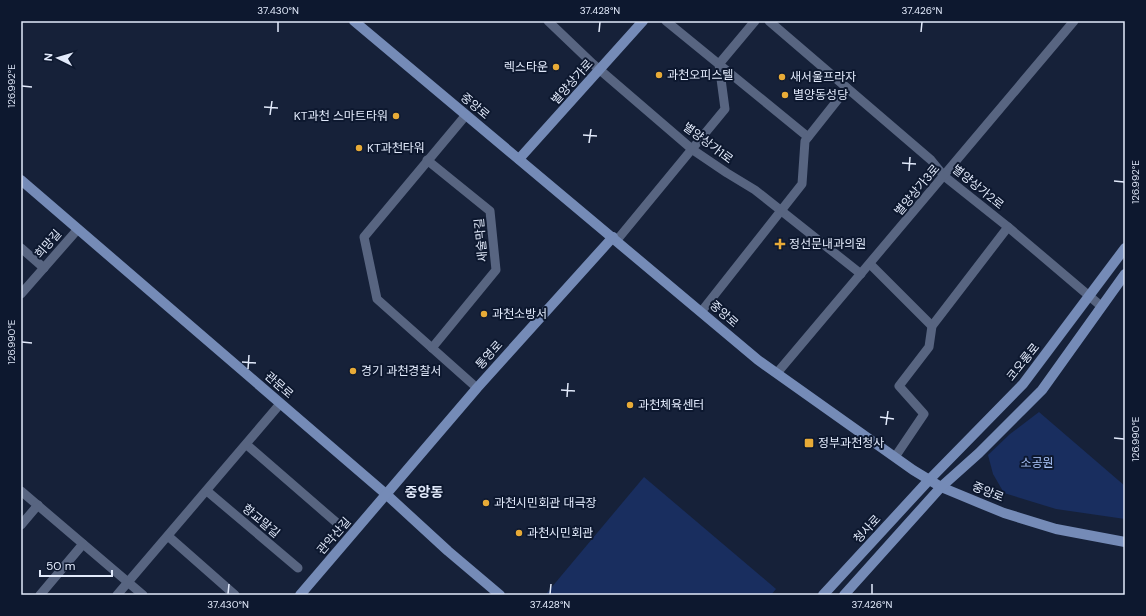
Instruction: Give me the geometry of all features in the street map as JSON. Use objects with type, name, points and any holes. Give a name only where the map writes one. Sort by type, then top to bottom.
[{"type":"street","name":"중앙로","points":[[354,21],[615,238],[758,360],[929,480],[941,487],[1004,513],[1056,529],[1125,542]]},
{"type":"street","name":"별양상가1로","points":[[548,21],[600,70],[693,150],[755,190],[862,274]]},
{"type":"street","name":"별양상가로","points":[[519,159],[643,21]]},
{"type":"street","points":[[666,21],[808,137]]},
{"type":"street","points":[[615,238],[693,150],[725,109],[719,64],[755,21]]},
{"type":"street","name":"별양상가2로","points":[[770,21],[931,160],[944,176],[1008,227],[1101,306]]},
{"type":"street","name":"별양상가3로","points":[[777,373],[1074,21]]},
{"type":"street","points":[[701,312],[802,184],[806,140],[847,88]]},
{"type":"street","points":[[466,115],[364,237],[377,299],[477,388]]},
{"type":"street","name":"새술막길","points":[[428,160],[490,211],[496,270],[432,348]]},
{"type":"street","name":"관문로","points":[[21,180],[387,495],[448,552],[500,595]]},
{"type":"street","points":[[895,457],[924,414],[899,386],[929,347],[932,326],[1008,227]]},
{"type":"street","name":"희망길","points":[[21,294],[78,229]]},
{"type":"street","name":"통영로","points":[[387,495],[477,388],[615,238]]},
{"type":"street","points":[[21,248],[44,268]]},
{"type":"street","name":"코오롱로","points":[[929,480],[1023,384],[1125,248]]},
{"type":"street","points":[[870,264],[932,326]]},
{"type":"street","points":[[844,595],[941,487],[979,453],[1042,390],[1125,274]]},
{"type":"street","points":[[117,595],[247,445],[280,404]]},
{"type":"street","points":[[247,445],[337,523]]},
{"type":"street","name":"청사로","points":[[823,595],[929,480]]},
{"type":"street","points":[[21,491],[143,595]]},
{"type":"street","name":"향교말길","points":[[207,491],[298,568]]},
{"type":"street","name":"관악산길","points":[[300,595],[387,495]]},
{"type":"street","points":[[21,525],[38,505]]},
{"type":"street","points":[[168,536],[235,595]]},
{"type":"street","points":[[40,595],[83,544]]},
{"type":"green space","name":"소공원","points":[[1039,412],[1125,486],[1125,519],[1056,509],[1004,493],[993,474],[988,455],[1010,434]]},
{"type":"green space","points":[[644,477],[776,589],[771,595],[546,594]]},
{"type":"place","name":"렉스타운","points":[[556,67]]},
{"type":"place","name":"과천오피스텔","points":[[659,75]]},
{"type":"place","name":"새서울프라자","points":[[782,77]]},
{"type":"place","name":"별양동성당","points":[[785,95]]},
{"type":"place","name":"KT과천 스마트타워","points":[[396,116]]},
{"type":"place","name":"KT과천타워","points":[[359,148]]},
{"type":"place","name":"정선문내과의원","points":[[780,244]]},
{"type":"place","name":"과천소방서","points":[[484,314]]},
{"type":"place","name":"경기 과천경찰서","points":[[353,371]]},
{"type":"place","name":"과천체육센터","points":[[630,405]]},
{"type":"place","name":"정부과천청사","points":[[809,443]]},
{"type":"place","name":"과천시민회관 대극장","points":[[486,503]]},
{"type":"place","name":"과천시민회관","points":[[519,533]]},
{"type":"district","name":"중앙동","points":[[424,492]]}]
